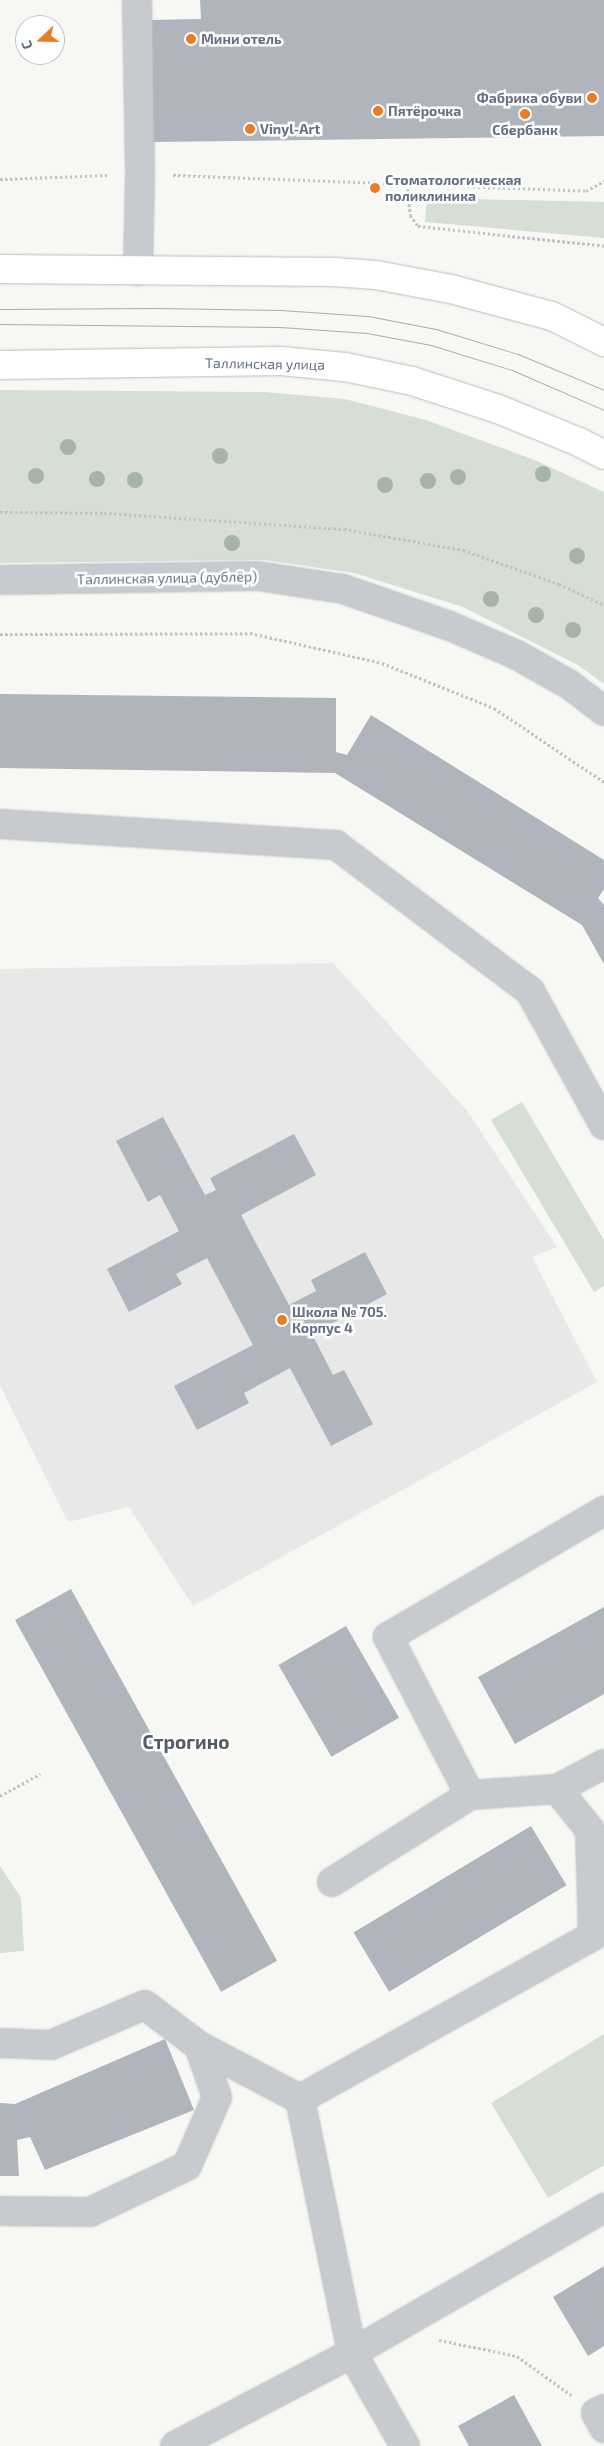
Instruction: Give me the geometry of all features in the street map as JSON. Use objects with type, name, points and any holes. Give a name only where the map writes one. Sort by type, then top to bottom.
[{"type":"main road","points":[[0,269],[334,272],[376,275],[452,289],[552,316],[604,323]]},
{"type":"main road","points":[[552,316],[604,342]]},
{"type":"main road","name":"Таллинская улица","points":[[0,365],[282,361],[345,367],[412,381],[498,409],[579,442],[604,455]]},
{"type":"street","points":[[137,0],[140,174],[138,271]]},
{"type":"street","name":"Таллинская улица (дублёр)","points":[[0,580],[258,576],[343,589],[450,626],[517,655],[570,685],[604,711]]},
{"type":"street","points":[[0,824],[336,845],[530,991],[604,1125]]},
{"type":"street","points":[[470,1796],[388,1637],[604,1511]]},
{"type":"street","points":[[332,1882],[470,1796],[557,1789],[604,1764]]},
{"type":"street","points":[[300,2099],[593,1936],[590,1830],[557,1789]]},
{"type":"street","points":[[0,2043],[51,2045],[145,2004],[200,2046],[300,2099]]},
{"type":"street","points":[[0,2211],[90,2212],[187,2166],[217,2097],[200,2046]]},
{"type":"street","points":[[300,2099],[352,2353],[405,2446]]},
{"type":"street","points":[[175,2446],[352,2353],[604,2208]]},
{"type":"path","points":[[0,179],[140,174],[586,191],[604,181]]},
{"type":"path","points":[[407,184],[410,215],[418,226],[604,246]]},
{"type":"path","points":[[0,512],[104,513],[344,529],[463,550],[559,584],[604,604]]},
{"type":"path","points":[[0,634],[250,633],[382,663],[494,708],[604,782]]},
{"type":"path","points":[[0,1796],[40,1774]]},
{"type":"path","points":[[391,2330],[517,2356],[601,2417]]},
{"type":"shaded area","points":[[427,198],[604,202],[604,238],[425,222]]},
{"type":"shaded area","points":[[0,390],[264,392],[345,399],[426,420],[537,461],[604,492],[604,684],[578,665],[463,607],[354,573],[265,560],[0,563]]},
{"type":"shaded area","name":"Школа № 705. Корпус 4","points":[[333,963],[468,1112],[557,1247],[532,1257],[597,1382],[193,1606],[129,1507],[68,1522],[0,1385],[0,969]]},
{"type":"shaded area","points":[[522,1102],[604,1240],[604,1286],[594,1292],[491,1120]]},
{"type":"shaded area","points":[[0,1866],[21,1898],[24,1951],[0,1953]]},
{"type":"shaded area","points":[[604,2034],[604,2165],[548,2198],[491,2103]]},
{"type":"building","points":[[200,0],[604,0],[604,136],[153,142],[152,20],[201,19]]},
{"type":"building","points":[[0,694],[336,698],[336,752],[347,755],[371,715],[604,860],[604,889],[598,898],[604,905],[604,964],[582,925],[335,773],[0,768]]},
{"type":"building","points":[[163,1117],[205,1195],[216,1190],[210,1178],[294,1134],[316,1175],[241,1215],[289,1305],[316,1291],[311,1280],[365,1252],[387,1294],[312,1334],[333,1375],[344,1370],[373,1424],[331,1446],[290,1368],[244,1393],[249,1403],[197,1430],[174,1386],[253,1345],[207,1258],[176,1274],[182,1284],[129,1312],[107,1269],[179,1231],[160,1195],[148,1202],[116,1141]]},
{"type":"building","points":[[71,1589],[277,1961],[221,1992],[15,1620]]},
{"type":"building","points":[[604,1607],[604,1694],[515,1744],[478,1677]]},
{"type":"building","points":[[346,1626],[399,1718],[331,1757],[278,1665]]},
{"type":"building","points":[[531,1826],[567,1885],[389,1992],[354,1933]]},
{"type":"building","points":[[165,2039],[194,2110],[45,2170],[30,2137],[17,2140],[19,2176],[0,2176],[0,2103],[15,2104]]},
{"type":"building","points":[[604,2266],[604,2346],[588,2356],[553,2297]]},
{"type":"building","points":[[514,2395],[542,2446],[469,2446],[458,2426]]},
{"type":"tram line","points":[[0,309],[155,308],[281,310],[368,316],[436,329],[518,354],[604,390]]},
{"type":"tram line","points":[[0,324],[280,327],[367,333],[431,345],[512,370],[604,410]]},
{"type":"place","name":"Мини отель","points":[[191,39]]},
{"type":"place","name":"Фабрика обуви","points":[[592,98]]},
{"type":"place","name":"Пятёрочка","points":[[378,111]]},
{"type":"place","name":"Сбербанк","points":[[525,114]]},
{"type":"place","name":"Vinyl-Art","points":[[250,129]]},
{"type":"place","name":"Стоматологическая поликлиника","points":[[375,188]]},
{"type":"place","name":"Школа № 705. Корпус 4","points":[[282,1320]]},
{"type":"district","name":"Строгино","points":[[186,1742]]}]
